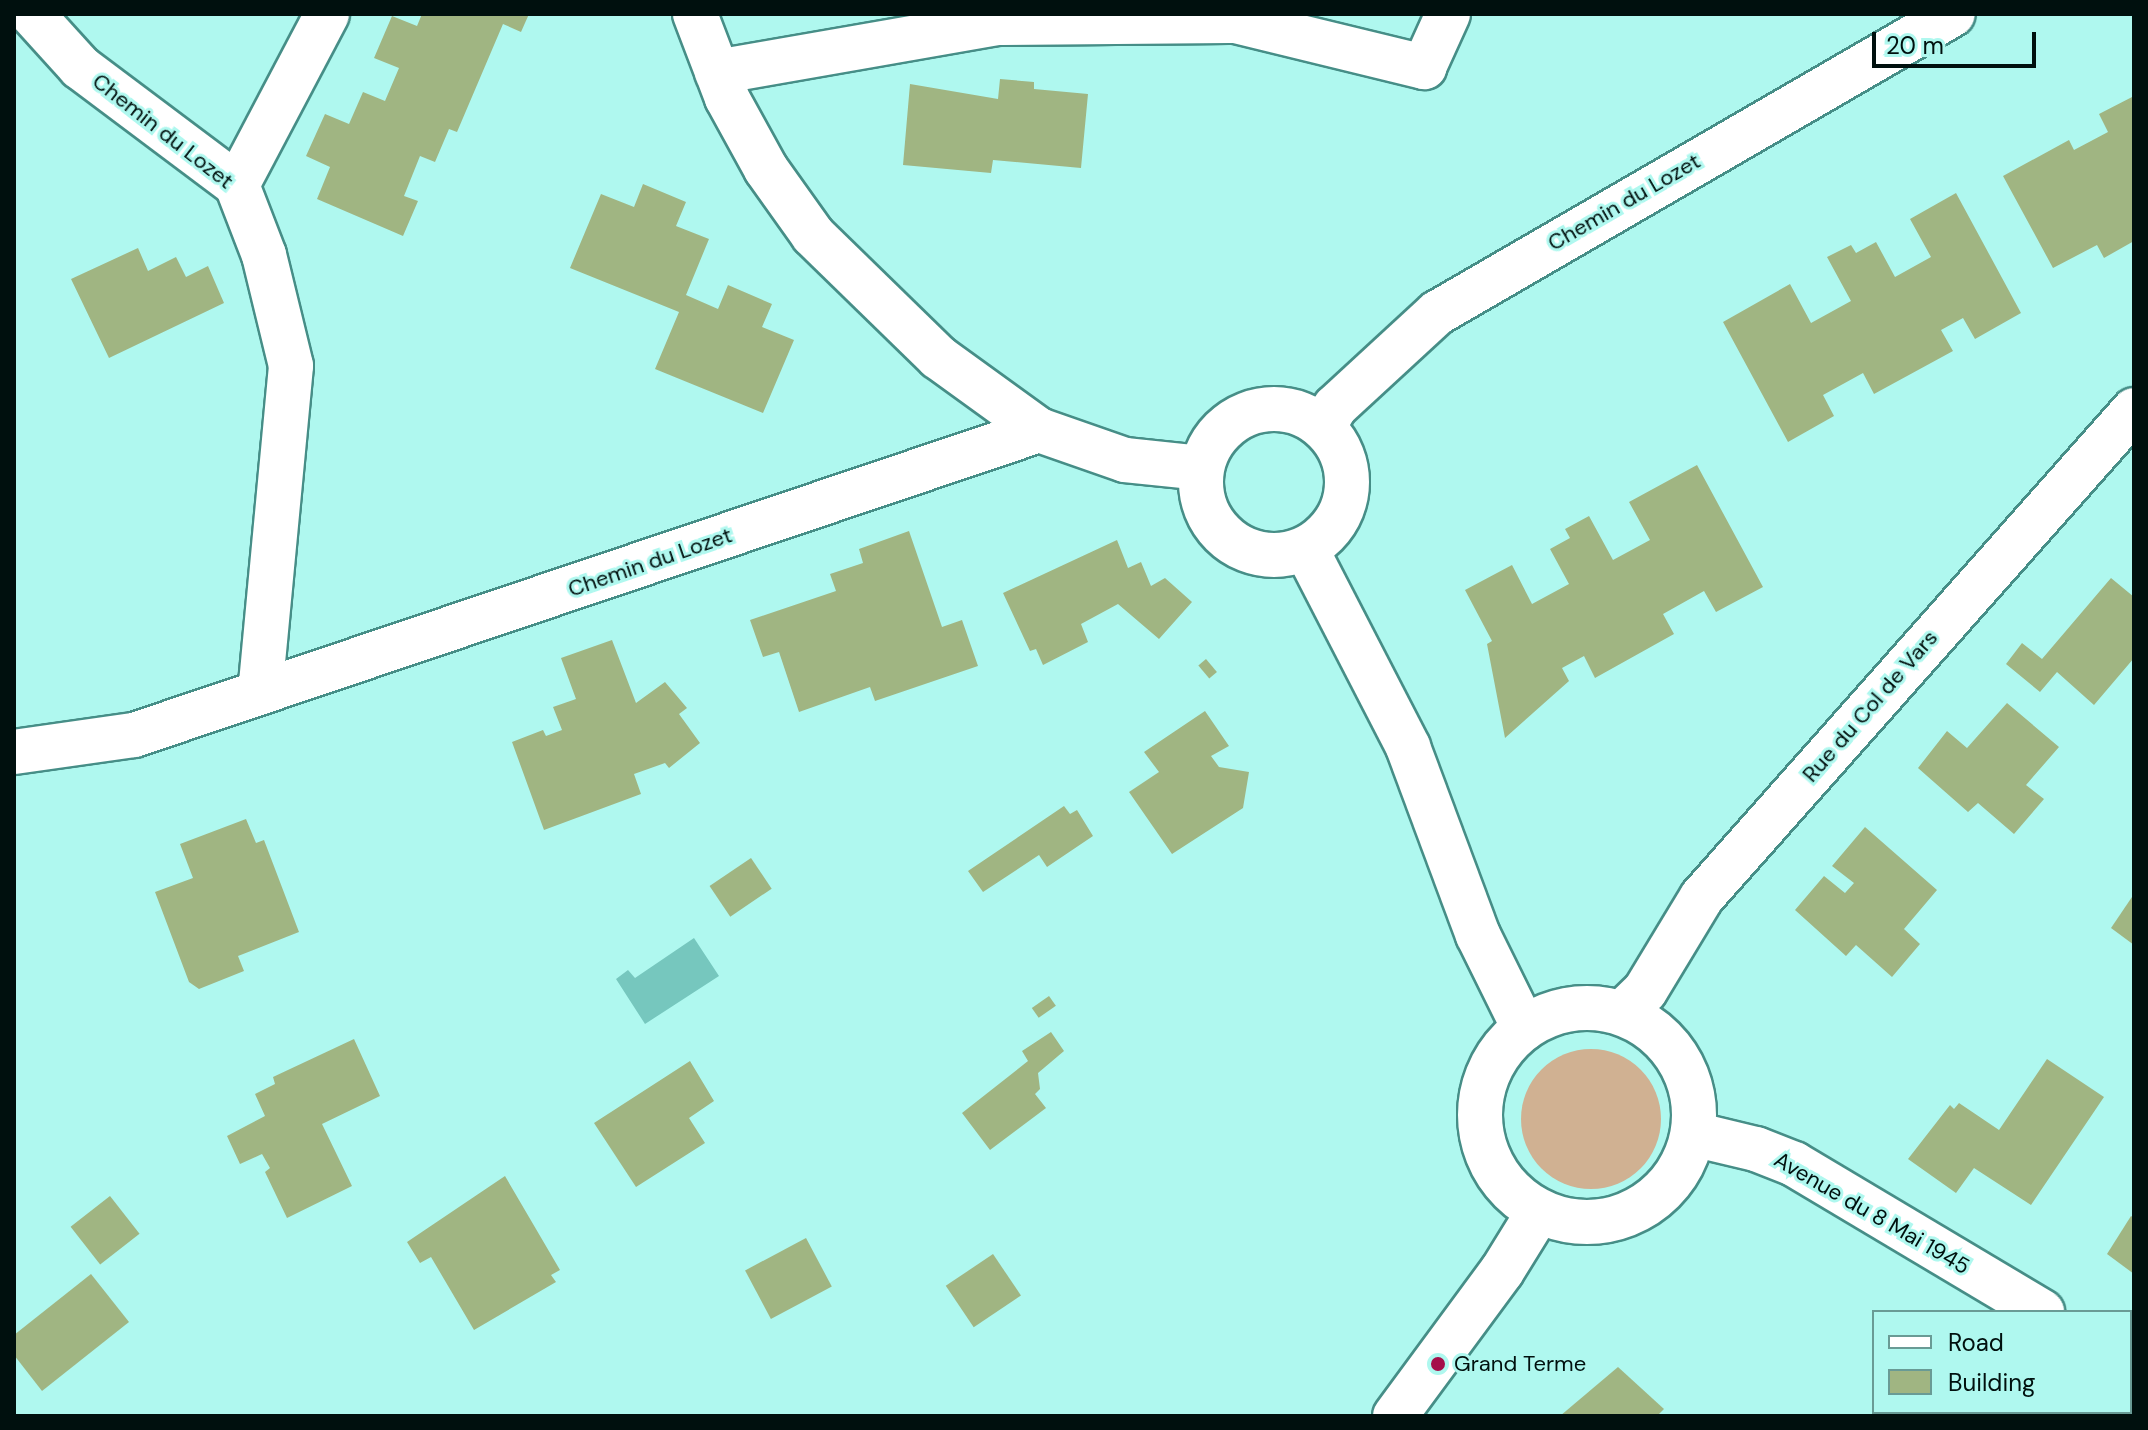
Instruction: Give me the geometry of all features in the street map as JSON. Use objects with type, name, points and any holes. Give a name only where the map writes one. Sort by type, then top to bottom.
[{"type":"street","name":"Chemin du Lozet","points":[[32,14],[80,67],[237,185],[264,255],[291,366],[260,693]]},
{"type":"street","points":[[237,185],[327,14]]},
{"type":"street","points":[[695,14],[717,72],[766,169],[813,235],[938,357],[1039,430],[1125,460],[1201,468]]},
{"type":"street","points":[[717,72],[997,23],[1235,21],[1424,67],[1448,14]]},
{"type":"street","name":"Chemin du Lozet","points":[[1324,426],[1335,407],[1366,375],[1437,313],[1953,14]]},
{"type":"street","points":[[1276,407],[1302,413],[1324,426],[1341,450],[1348,478],[1344,506],[1329,531],[1306,549],[1280,556],[1253,553],[1229,540],[1211,520],[1201,495],[1201,468],[1211,444],[1228,424],[1251,411],[1276,407]]},
{"type":"street","name":"Rue du Col de Vars","points":[[1622,1013],[1645,991],[1702,897],[2134,410]]},
{"type":"street","name":"Chemin du Lozet","points":[[14,752],[134,735],[1039,430]]},
{"type":"street","points":[[1306,549],[1408,747],[1478,935],[1524,1028]]},
{"type":"street","points":[[1588,1007],[1622,1013],[1649,1027],[1679,1061],[1694,1104],[1693,1134],[1670,1181],[1652,1201],[1616,1219],[1577,1222],[1539,1211],[1514,1193],[1494,1168],[1482,1140],[1480,1108],[1487,1078],[1502,1051],[1524,1028],[1554,1013],[1588,1007]]},
{"type":"street","name":"Avenue du 8 Mai 1945","points":[[1693,1134],[1756,1149],[1794,1164],[2039,1310]]},
{"type":"street","points":[[1395,1416],[1486,1294],[1539,1211]]},
{"type":"shaded area","points":[[1591,1049],[1618,1055],[1640,1070],[1655,1092],[1661,1119],[1655,1146],[1640,1168],[1618,1183],[1591,1189],[1564,1183],[1542,1168],[1527,1146],[1521,1119],[1527,1092],[1542,1070],[1564,1055]]},
{"type":"water","points":[[694,938],[719,976],[645,1024],[616,979],[628,970],[635,978]]},
{"type":"building","points":[[422,14],[529,14],[521,32],[503,24],[457,132],[449,129],[435,162],[420,156],[404,196],[418,201],[403,236],[317,199],[330,167],[306,156],[325,114],[349,124],[363,92],[385,101],[399,68],[374,58],[392,16],[417,26]]},
{"type":"building","points":[[1000,79],[1034,82],[1034,89],[1088,94],[1081,168],[993,160],[991,173],[903,165],[910,84],[998,99]]},
{"type":"building","points":[[2134,96],[2134,241],[2104,258],[2097,245],[2053,268],[2003,176],[2069,140],[2074,150],[2108,132],[2099,114]]},
{"type":"building","points":[[643,184],[686,202],[676,226],[709,239],[686,295],[718,309],[728,285],[772,304],[762,327],[794,340],[763,413],[655,369],[679,312],[570,268],[601,194],[634,207]]},
{"type":"building","points":[[1956,193],[2021,313],[1975,339],[1963,318],[1941,330],[1953,351],[1874,394],[1863,373],[1823,395],[1834,416],[1788,442],[1723,322],[1790,284],[1811,323],[1851,301],[1827,257],[1851,245],[1856,253],[1876,242],[1895,277],[1931,257],[1910,219]]},
{"type":"building","points":[[138,248],[148,271],[176,257],[186,277],[208,266],[224,303],[109,358],[71,279]]},
{"type":"building","points":[[1697,465],[1763,587],[1716,612],[1704,591],[1663,614],[1674,634],[1595,678],[1584,656],[1562,668],[1569,681],[1505,738],[1487,644],[1492,641],[1465,590],[1512,565],[1532,604],[1569,584],[1550,549],[1570,538],[1565,529],[1589,516],[1613,560],[1650,540],[1629,502]]},
{"type":"building","points":[[909,531],[942,627],[962,620],[978,666],[875,701],[870,687],[799,712],[779,652],[763,657],[750,620],[836,591],[830,574],[863,563],[859,549]]},
{"type":"building","points":[[1117,540],[1128,568],[1141,562],[1151,586],[1165,578],[1192,602],[1159,639],[1118,604],[1081,624],[1088,642],[1043,665],[1036,649],[1030,651],[1003,593]]},
{"type":"building","points":[[2111,578],[2134,597],[2134,658],[2094,705],[2057,672],[2040,692],[2006,664],[2022,643],[2042,659]]},
{"type":"building","points":[[612,640],[636,703],[665,682],[687,708],[679,714],[700,743],[669,768],[665,763],[634,774],[641,794],[544,830],[512,742],[543,730],[546,736],[562,730],[553,707],[576,699],[561,658]]},
{"type":"building","points":[[1206,659],[1217,672],[1209,678],[1198,665]]},
{"type":"building","points":[[2007,703],[2059,747],[2026,785],[2044,799],[2014,834],[1978,803],[1968,812],[1918,768],[1947,731],[1967,748]]},
{"type":"building","points":[[1205,711],[1229,746],[1211,756],[1219,767],[1249,772],[1243,808],[1172,854],[1129,792],[1159,772],[1144,752]]},
{"type":"building","points":[[1064,806],[1070,814],[1077,810],[1093,836],[1047,867],[1039,855],[983,892],[968,871]]},
{"type":"building","points":[[246,819],[256,843],[264,840],[299,932],[238,956],[244,971],[199,989],[189,982],[155,892],[193,878],[180,844]]},
{"type":"building","points":[[1865,827],[1937,890],[1904,929],[1920,944],[1892,977],[1856,945],[1846,956],[1795,910],[1824,876],[1845,893],[1854,883],[1832,866]]},
{"type":"building","points":[[751,858],[772,889],[730,917],[710,886]]},
{"type":"building","points":[[2134,894],[2134,945],[2111,928]]},
{"type":"building","points":[[1049,996],[1056,1006],[1039,1018],[1032,1008]]},
{"type":"building","points":[[1051,1032],[1064,1051],[1038,1073],[1040,1089],[1035,1094],[1046,1108],[990,1150],[962,1113],[1028,1061],[1022,1051]]},
{"type":"building","points":[[354,1039],[380,1096],[322,1124],[352,1186],[287,1218],[265,1172],[270,1168],[262,1154],[240,1164],[227,1136],[265,1116],[255,1094],[275,1084],[273,1077]]},
{"type":"building","points":[[2047,1059],[2104,1097],[2031,1205],[1974,1168],[1956,1193],[1908,1159],[1950,1105],[1954,1109],[1959,1103],[1999,1130]]},
{"type":"building","points":[[690,1061],[714,1101],[689,1118],[705,1143],[636,1187],[594,1123]]},
{"type":"building","points":[[505,1176],[560,1270],[551,1275],[556,1282],[474,1330],[431,1257],[420,1263],[407,1242]]},
{"type":"building","points":[[110,1196],[140,1234],[100,1265],[71,1227]]},
{"type":"building","points":[[2131,1216],[2134,1218],[2134,1274],[2107,1254]]},
{"type":"building","points":[[806,1238],[832,1287],[771,1319],[745,1270]]},
{"type":"building","points":[[993,1254],[1021,1295],[974,1327],[946,1286]]},
{"type":"building","points":[[91,1274],[129,1322],[42,1391],[14,1355],[14,1335]]},
{"type":"building","points":[[1618,1367],[1664,1409],[1657,1416],[1560,1416]]},
{"type":"place","name":"Grand Terme","points":[[1438,1364]]}]
